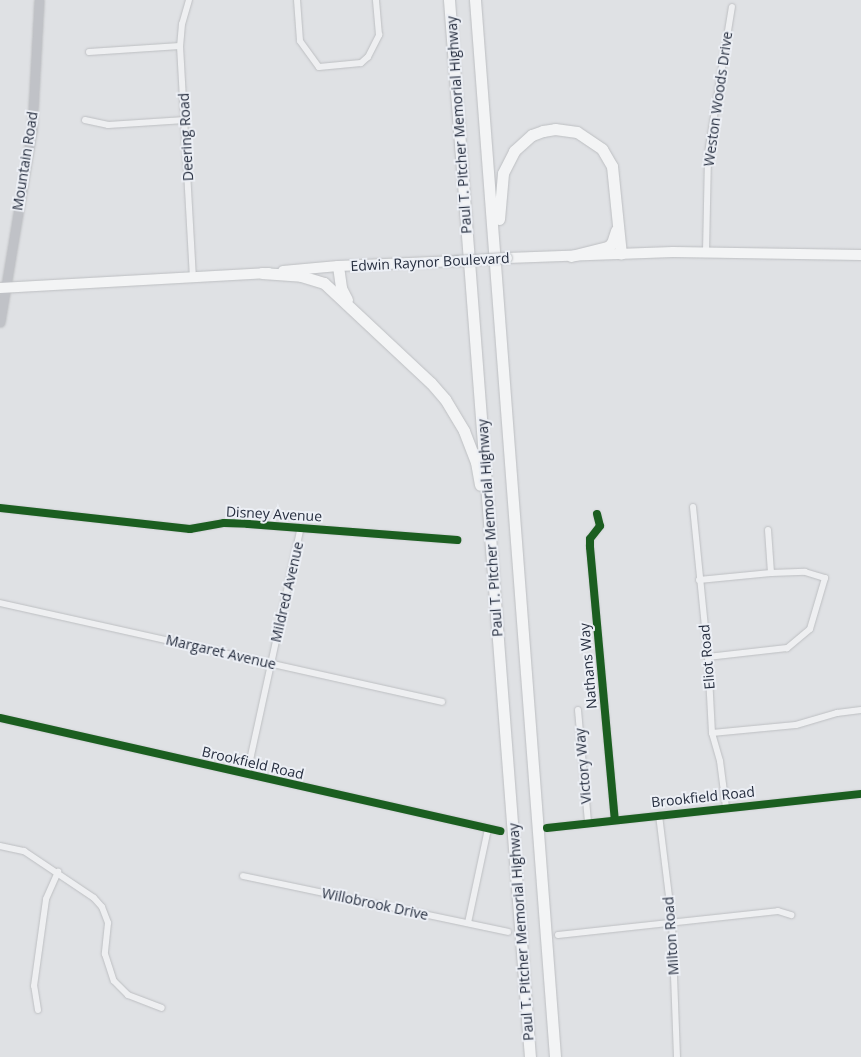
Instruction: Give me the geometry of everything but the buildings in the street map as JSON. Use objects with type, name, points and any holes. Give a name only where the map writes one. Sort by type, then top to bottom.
[{"type":"highway","name":"Paul T. Pitcher Memorial Highway","points":[[449,0],[530,1057]]},
{"type":"highway","name":"Paul T. Pitcher Memorial Highway","points":[[475,0],[555,1057]]},
{"type":"highway","points":[[499,299],[502,180],[514,151],[532,135],[555,129],[567,130],[586,136],[602,149],[608,157],[615,177],[616,235],[608,247],[571,256]]},
{"type":"highway","points":[[616,217],[620,254]]},
{"type":"highway","points":[[338,266],[342,288],[350,305]]},
{"type":"highway","points":[[262,273],[301,276],[324,283],[350,305],[431,382],[445,399],[470,446],[482,498],[503,698]]},
{"type":"main road","name":"Mountain Road","points":[[0,322],[3,288],[32,129],[40,0]]},
{"type":"main road","name":"Edwin Raynor Boulevard","points":[[3,288],[262,273],[338,266],[507,258],[706,252],[861,255]]},
{"type":"street","name":"Deering Road","points":[[189,0],[182,24],[180,46],[193,276]]},
{"type":"street","points":[[297,0],[300,41],[319,67],[361,63],[368,57],[379,35],[376,0]]},
{"type":"street","name":"Weston Woods Drive","points":[[706,252],[708,152],[732,7]]},
{"type":"street","points":[[89,52],[180,46]]},
{"type":"street","points":[[85,120],[108,124],[185,120]]},
{"type":"street","name":"Eliot Road","points":[[693,507],[708,657],[712,732],[720,761],[726,807]]},
{"type":"street","name":"Disney Avenue","points":[[0,508],[190,529],[224,523],[301,527],[458,540]]},
{"type":"street","name":"Nathans Way","points":[[597,514],[600,526],[590,540],[590,546],[615,820]]},
{"type":"street","name":"Mildred Avenue","points":[[247,774],[301,527]]},
{"type":"street","points":[[768,530],[771,573]]},
{"type":"street","points":[[699,580],[771,573],[805,572],[824,578],[810,629],[787,648],[708,657]]},
{"type":"street","name":"Margaret Avenue","points":[[0,603],[442,702]]},
{"type":"street","name":"Victory Way","points":[[578,710],[588,823]]},
{"type":"street","points":[[712,732],[796,725],[837,713],[861,710]]},
{"type":"street","name":"Brookfield Road","points":[[0,718],[500,831]]},
{"type":"street","name":"Brookfield Road","points":[[548,828],[726,807],[861,794]]},
{"type":"street","name":"Milton Road","points":[[660,815],[672,921],[677,1057]]},
{"type":"street","points":[[468,923],[488,829]]},
{"type":"street","points":[[0,846],[24,851],[84,889],[102,908],[109,931],[105,954],[114,981],[128,995],[162,1008]]},
{"type":"street","points":[[38,1010],[34,986],[46,899],[58,872]]},
{"type":"street","name":"Willobrook Drive","points":[[242,876],[508,932]]},
{"type":"street","points":[[558,934],[778,911],[791,915]]},
{"type":"cycle path","points":[[0,508],[190,529],[224,523],[457,540]]},
{"type":"cycle path","points":[[597,514],[600,526],[590,539],[590,547],[615,820]]},
{"type":"cycle path","points":[[0,718],[500,831]]},
{"type":"cycle path","points":[[547,828],[861,794]]}]
